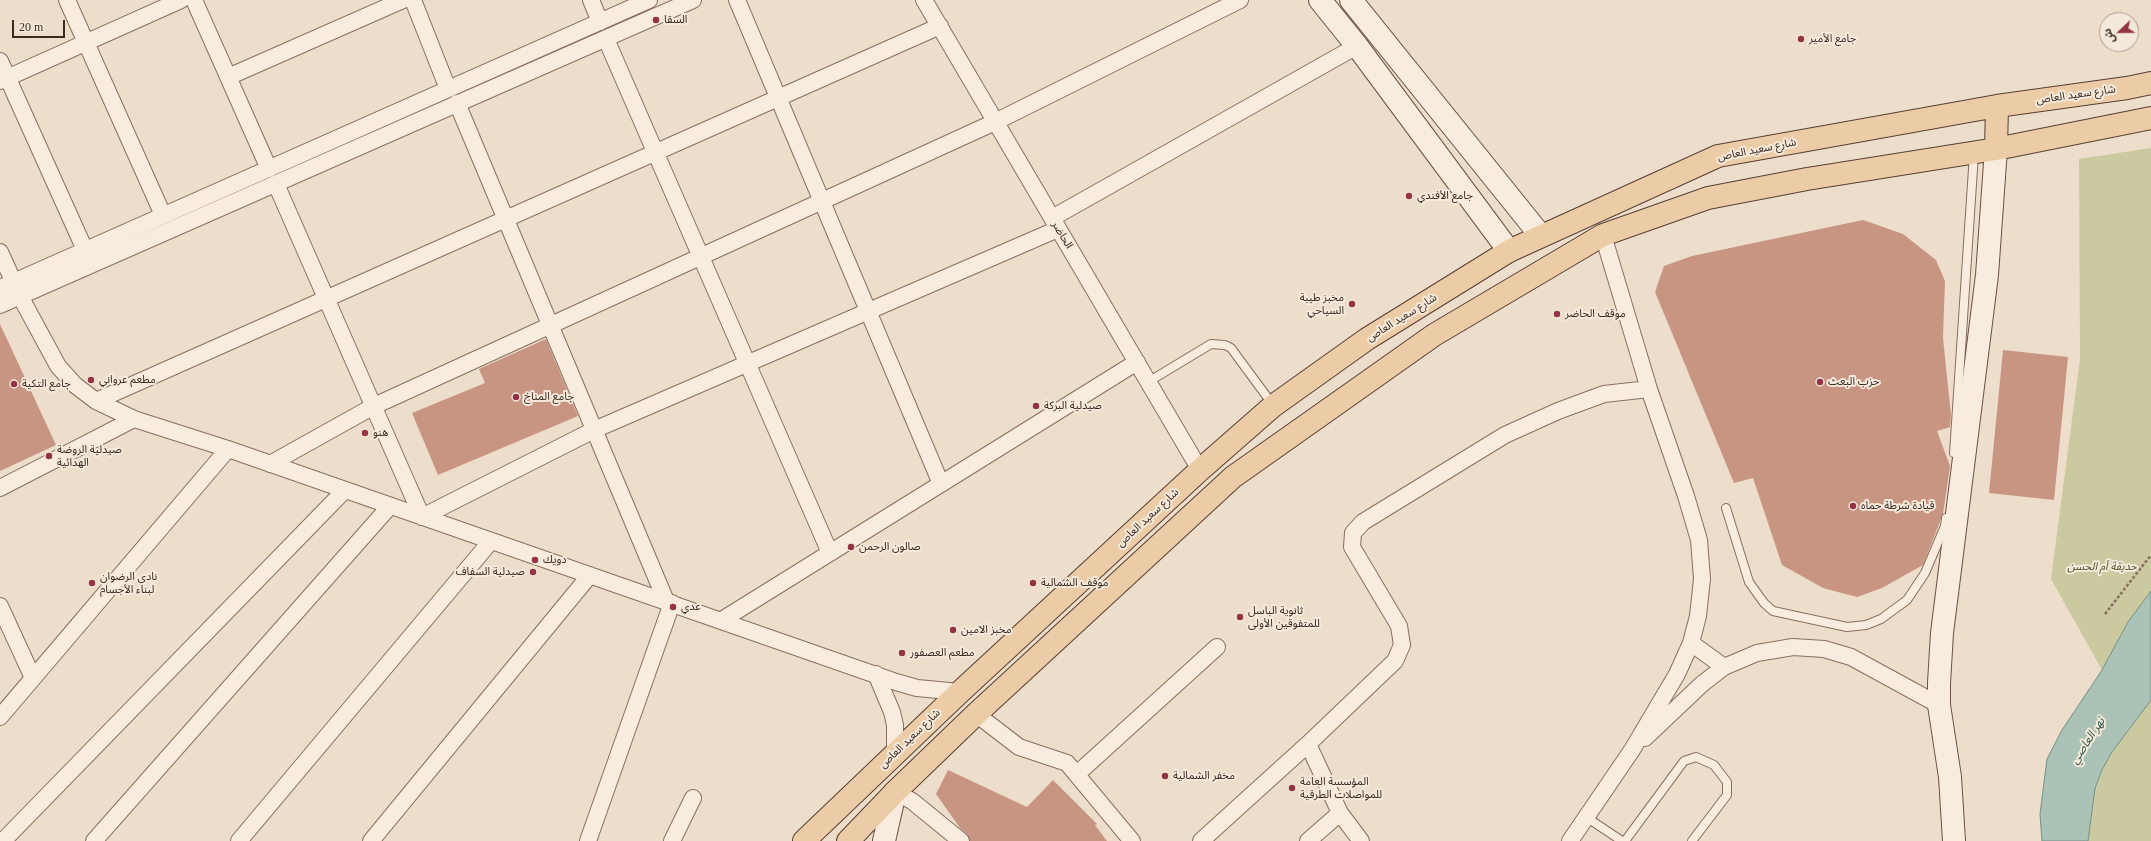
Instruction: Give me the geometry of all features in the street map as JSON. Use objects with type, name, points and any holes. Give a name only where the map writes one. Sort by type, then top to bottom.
[{"type":"main road","points":[[1320,0],[1357,46],[1509,251]]},
{"type":"main road","points":[[1351,0],[1541,236]]},
{"type":"main road","name":"شارع سعيد العاص","points":[[804,841],[960,692],[1200,470],[1273,406],[1367,340],[1509,251],[1718,156],[1997,106],[2127,88],[2151,83]]},
{"type":"main road","points":[[1954,841],[1950,777],[1938,705],[1942,633],[1987,275],[1996,149],[1997,106]]},
{"type":"main road","points":[[848,841],[895,792],[976,714],[1233,477],[1434,335],[1603,235],[1708,198],[1807,179],[1974,153],[2151,118]]},
{"type":"main road","points":[[884,841],[895,792]]},
{"type":"street","points":[[67,0],[163,215]]},
{"type":"street","points":[[4,80],[181,0]]},
{"type":"street","points":[[194,0],[269,169]]},
{"type":"street","points":[[228,77],[403,0]]},
{"type":"street","points":[[412,0],[448,89]]},
{"type":"street","points":[[591,0],[600,22]]},
{"type":"street","points":[[7,294],[85,250],[649,0]]},
{"type":"street","points":[[7,294],[276,184],[693,0]]},
{"type":"street","points":[[737,0],[941,484]]},
{"type":"street","name":"الحاضر","points":[[924,0],[1200,470]]},
{"type":"street","points":[[270,464],[374,406],[995,122],[1240,0]]},
{"type":"street","points":[[96,400],[940,26]]},
{"type":"street","points":[[606,39],[830,553]]},
{"type":"street","points":[[422,517],[594,430],[868,311],[1055,224],[1357,46]]},
{"type":"street","points":[[0,61],[4,80],[85,250]]},
{"type":"street","points":[[458,103],[594,430],[669,602],[588,841]]},
{"type":"street","points":[[276,184],[422,517]]},
{"type":"street","points":[[1570,841],[1632,750],[1677,674],[1690,643],[1698,616],[1702,579],[1699,540],[1686,496],[1649,389],[1603,235]]},
{"type":"street","points":[[0,252],[7,294],[58,366],[75,384],[96,400],[134,419],[228,449],[917,688],[960,692]]},
{"type":"street","points":[[722,620],[1137,362]]},
{"type":"street","points":[[1201,841],[1308,744],[1395,661],[1402,644],[1399,626],[1352,547],[1353,533],[1363,522],[1505,435],[1558,411],[1604,394],[1649,389]]},
{"type":"street","points":[[0,488],[134,419]]},
{"type":"street","points":[[0,717],[228,449]]},
{"type":"street","points":[[4,841],[345,490]]},
{"type":"street","points":[[94,841],[390,506]]},
{"type":"street","points":[[239,841],[491,541]]},
{"type":"street","points":[[371,841],[590,575]]},
{"type":"street","points":[[0,606],[33,678]]},
{"type":"street","points":[[1690,643],[1724,667]]},
{"type":"street","points":[[1632,750],[1702,684],[1724,667],[1740,659],[1774,649],[1811,646],[1824,649],[1866,665],[1938,705]]},
{"type":"street","points":[[1077,774],[1217,647]]},
{"type":"street","points":[[876,674],[888,699],[892,712],[895,725],[895,753]]},
{"type":"street","points":[[976,714],[1019,747],[1067,763],[1132,841]]},
{"type":"street","points":[[1308,744],[1340,813],[1361,841]]},
{"type":"street","points":[[895,792],[912,801],[961,841]]},
{"type":"street","points":[[672,841],[694,798]]},
{"type":"street","points":[[1308,841],[1340,813]]},
{"type":"lane","points":[[1953,465],[1974,153]]},
{"type":"lane","points":[[1148,382],[1211,344],[1225,345],[1231,348],[1273,406]]},
{"type":"lane","points":[[1726,508],[1750,582],[1764,603],[1773,611],[1847,627],[1866,625],[1881,619],[1907,600],[1925,573],[1945,526],[1947,511]]},
{"type":"lane","points":[[1626,841],[1684,761],[1696,757],[1714,765],[1727,782],[1727,795],[1692,841]]},
{"type":"lane","points":[[1586,817],[1622,841]]},
{"type":"path","points":[[2106,614],[2151,555]]},
{"type":"green space","name":"حديقة أم الحسن","points":[[2151,148],[2151,591],[2128,622],[2102,670],[2051,579],[2080,359],[2079,159]]},
{"type":"green space","points":[[2151,700],[2151,841],[2088,841],[2095,788],[2102,770],[2112,752]]},
{"type":"water","name":"نهر العاصي","points":[[2151,591],[2151,700],[2112,752],[2102,770],[2095,788],[2088,841],[2042,841],[2040,814],[2047,759],[2062,730],[2102,670],[2128,622]]},
{"type":"building","name":"حزب البعث","points":[[1863,220],[1903,234],[1936,260],[1945,281],[1943,338],[1951,415],[1950,427],[1937,431],[1950,466],[1943,514],[1923,565],[1882,588],[1857,597],[1823,588],[1782,565],[1753,478],[1734,483],[1655,292],[1664,266],[1692,256]]},
{"type":"building","name":"جامع التكية","points":[[0,324],[56,445],[0,471]]},
{"type":"building","name":"جامع المناخ","points":[[546,339],[578,416],[438,475],[412,413],[485,383],[479,369]]},
{"type":"building","points":[[2003,350],[2068,357],[2054,500],[1989,493]]},
{"type":"building","points":[[948,770],[1027,807],[1053,780],[1097,824],[1095,825],[1107,841],[970,841],[967,834],[960,828],[936,794]]},
{"type":"place","name":"السقا","points":[[656,20]]},
{"type":"place","name":"جامع الأمير","points":[[1801,39]]},
{"type":"place","name":"جامع الأفندي","points":[[1409,196]]},
{"type":"place","name":"مخبز طيبة السياحي","points":[[1352,304]]},
{"type":"place","name":"موقف الحاضر","points":[[1557,314]]},
{"type":"place","name":"مطعم عرواني","points":[[91,380]]},
{"type":"place","name":"حزب البعث","points":[[1820,382]]},
{"type":"place","name":"جامع التكية","points":[[14,384]]},
{"type":"place","name":"جامع المناخ","points":[[516,397]]},
{"type":"place","name":"صيدلية البركة","points":[[1036,406]]},
{"type":"place","name":"هنو","points":[[365,433]]},
{"type":"place","name":"صيدلية الروضة الهدائية","points":[[49,456]]},
{"type":"place","name":"قيادة شرطة حماه","points":[[1853,506]]},
{"type":"place","name":"صالون الرحمن","points":[[851,547]]},
{"type":"place","name":"دويك","points":[[535,560]]},
{"type":"place","name":"صيدلية السفاف","points":[[533,572]]},
{"type":"place","name":"نادي الرضوان لبناء الأجسام","points":[[92,583]]},
{"type":"place","name":"موقف الشمالية","points":[[1033,583]]},
{"type":"place","name":"عدي","points":[[673,607]]},
{"type":"place","name":"ثانوية الباسل للمتفوقين الأولى","points":[[1240,617]]},
{"type":"place","name":"مخبز الآمين","points":[[953,630]]},
{"type":"place","name":"مطعم العصفور","points":[[902,653]]},
{"type":"place","name":"مخفر الشمالية","points":[[1165,776]]},
{"type":"place","name":"المؤسسة العامة للمواصلات الطرقية","points":[[1292,788]]}]
